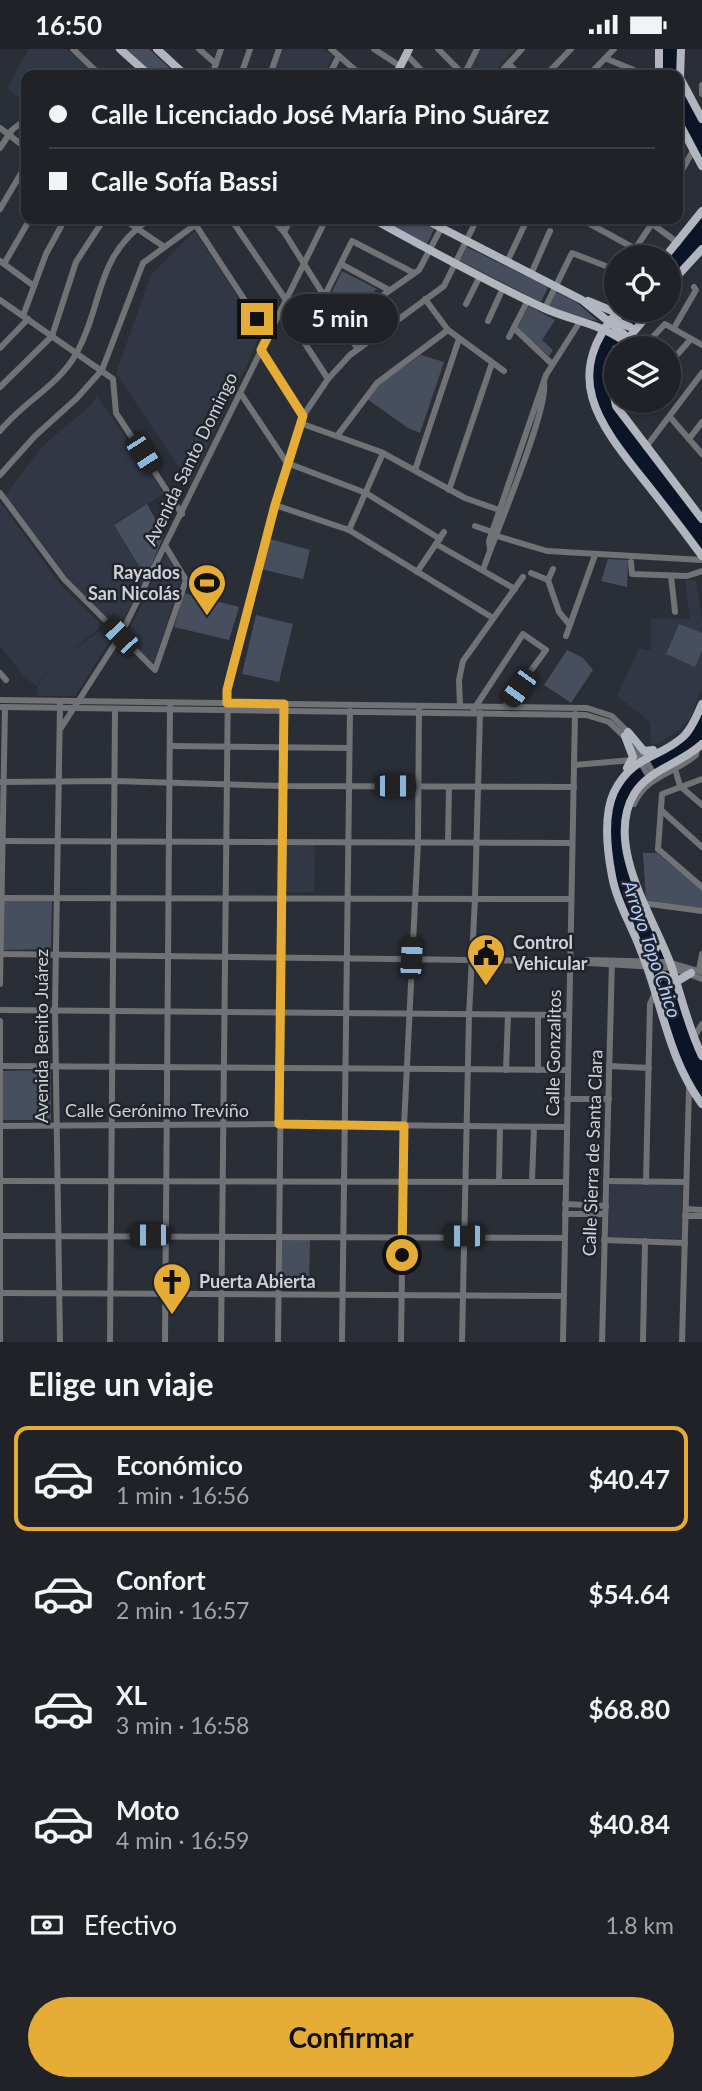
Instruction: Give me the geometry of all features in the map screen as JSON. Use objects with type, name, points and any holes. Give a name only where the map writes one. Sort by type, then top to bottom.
[{"type":"main road","points":[[120,49],[143,70]]},
{"type":"main road","points":[[157,49],[180,70]]},
{"type":"main road","points":[[659,49],[659,70]]},
{"type":"main road","points":[[680,70],[681,49]]},
{"type":"main road","points":[[399,70],[408,52]]},
{"type":"main road","points":[[683,84],[702,119]]},
{"type":"main road","points":[[683,130],[702,166]]},
{"type":"main road","points":[[678,243],[702,211]]},
{"type":"main road","points":[[382,224],[528,300],[616,336]]},
{"type":"main road","points":[[434,224],[582,300],[604,308]]},
{"type":"main road","points":[[681,276],[698,260],[702,249]]},
{"type":"main road","points":[[582,300],[606,330]]},
{"type":"main road","points":[[594,349],[611,322]]},
{"type":"main road","points":[[624,336],[636,322]]},
{"type":"main road","points":[[624,336],[639,322]]},
{"type":"main road","points":[[579,323],[594,335],[589,379],[599,420],[702,558]]},
{"type":"main road","points":[[619,413],[702,519]]},
{"type":"main road","points":[[702,703],[687,732],[639,760],[613,788],[609,809],[608,845],[614,886],[646,959],[669,1040],[689,1088],[702,1104]]},
{"type":"main road","points":[[628,737],[648,752],[687,732]]},
{"type":"main road","points":[[628,737],[639,760]]},
{"type":"main road","points":[[697,749],[670,768],[652,775],[640,786],[631,801],[626,825],[629,863],[641,903],[660,942],[702,1056]]},
{"type":"main road","points":[[656,752],[655,765],[670,768]]},
{"type":"main road","points":[[609,809],[613,794],[639,760]]},
{"type":"main road","points":[[628,772],[638,773],[640,786]]},
{"type":"main road","points":[[646,959],[660,942]]},
{"type":"main road","points":[[675,982],[697,969]]},
{"type":"main road","points":[[655,989],[663,975],[675,982]]},
{"type":"street","points":[[73,49],[91,70]]},
{"type":"street","points":[[199,49],[216,64]]},
{"type":"street","points":[[214,70],[221,49]]},
{"type":"street","points":[[243,70],[250,49]]},
{"type":"street","points":[[272,70],[279,49]]},
{"type":"street","points":[[331,49],[354,70]]},
{"type":"street","points":[[374,49],[401,66]]},
{"type":"street","points":[[438,49],[446,52],[460,70]]},
{"type":"street","points":[[466,70],[477,49]]},
{"type":"street","points":[[503,70],[523,49]]},
{"type":"street","points":[[551,70],[571,49]]},
{"type":"street","points":[[595,70],[614,49]]},
{"type":"street","points":[[408,52],[422,70]]},
{"type":"street","points":[[332,70],[339,56]]},
{"type":"street","points":[[607,59],[634,70]]},
{"type":"street","points":[[509,64],[515,70]]},
{"type":"street","points":[[0,148],[8,134],[21,123]]},
{"type":"street","points":[[0,128],[21,144]]},
{"type":"street","points":[[683,168],[694,149]]},
{"type":"street","points":[[0,209],[21,173]]},
{"type":"street","points":[[27,224],[2,263],[34,286]]},
{"type":"street","points":[[0,348],[25,317],[49,247],[62,224]]},
{"type":"street","points":[[0,387],[52,335],[76,262],[101,224]]},
{"type":"street","points":[[130,224],[163,246]]},
{"type":"street","points":[[0,431],[60,373],[76,353],[106,270],[136,228],[142,224]]},
{"type":"street","points":[[0,475],[102,370],[140,268],[163,246],[195,224],[268,336]]},
{"type":"street","points":[[234,224],[286,300]]},
{"type":"street","points":[[277,224],[357,348]]},
{"type":"street","points":[[284,232],[288,224]]},
{"type":"street","name":"Avenida Santo Domingo","points":[[75,708],[120,636],[166,547],[324,224]]},
{"type":"street","points":[[342,324],[422,267],[444,224]]},
{"type":"street","points":[[221,1342],[226,748],[229,675],[275,505],[302,419],[328,379],[357,348],[444,286],[474,224]]},
{"type":"street","points":[[507,262],[525,224]]},
{"type":"street","points":[[590,224],[629,245]]},
{"type":"street","points":[[636,245],[649,224]]},
{"type":"street","points":[[656,224],[678,243]]},
{"type":"street","points":[[531,274],[551,230]]},
{"type":"street","points":[[324,297],[352,241],[414,273]]},
{"type":"street","points":[[545,308],[572,253],[604,265]]},
{"type":"street","points":[[341,264],[389,290]]},
{"type":"street","points":[[466,304],[480,276]]},
{"type":"street","points":[[488,321],[503,288]]},
{"type":"street","points":[[674,328],[695,288]]},
{"type":"street","points":[[425,299],[448,330],[504,371]]},
{"type":"street","points":[[0,300],[102,370],[115,383],[116,413],[182,514]]},
{"type":"street","points":[[509,337],[528,300]]},
{"type":"street","points":[[282,308],[328,379]]},
{"type":"street","points":[[483,570],[544,381],[579,323]]},
{"type":"street","points":[[654,336],[664,324],[702,345]]},
{"type":"street","points":[[514,328],[552,364]]},
{"type":"street","points":[[337,436],[377,383],[448,330]]},
{"type":"street","points":[[415,470],[459,339]]},
{"type":"street","points":[[681,351],[691,339]]},
{"type":"street","points":[[261,350],[302,419],[337,436],[383,453],[449,490],[502,511]]},
{"type":"street","points":[[449,490],[492,363]]},
{"type":"street","points":[[646,447],[702,373]]},
{"type":"street","points":[[241,394],[287,463],[366,493],[440,538],[483,570],[515,589]]},
{"type":"street","points":[[670,417],[702,454]]},
{"type":"street","points":[[689,439],[702,422]]},
{"type":"street","points":[[349,530],[383,453]]},
{"type":"street","points":[[0,493],[64,579],[153,669],[157,669],[186,580],[166,547]]},
{"type":"street","points":[[275,505],[349,530],[493,618]]},
{"type":"street","points":[[475,526],[544,550],[595,555],[702,558]]},
{"type":"street","points":[[417,572],[440,538]]},
{"type":"street","points":[[566,636],[595,555]]},
{"type":"street","points":[[631,562],[632,574],[671,576],[702,571]]},
{"type":"street","points":[[553,569],[548,580],[559,612],[569,624]]},
{"type":"street","points":[[531,573],[548,580]]},
{"type":"street","points":[[671,576],[675,612]]},
{"type":"street","points":[[460,706],[459,680],[463,661],[523,577]]},
{"type":"street","points":[[462,1342],[468,1015],[473,959],[479,787],[476,710],[523,634],[546,650],[505,706]]},
{"type":"street","points":[[0,673],[6,680]]},
{"type":"street","points":[[0,700],[60,704],[75,708],[115,709],[227,706],[602,711],[618,720],[628,737]]},
{"type":"street","points":[[0,984],[2,707],[79,701],[170,706]]},
{"type":"street","name":"Avenida Benito Juárez","points":[[60,704],[55,1010],[60,1342]]},
{"type":"street","points":[[165,1342],[170,706]]},
{"type":"street","points":[[285,707],[350,711],[460,706],[476,710],[505,706],[566,710],[604,720],[628,737]]},
{"type":"street","points":[[278,1342],[285,707]]},
{"type":"street","points":[[60,730],[75,708]]},
{"type":"street","points":[[110,1342],[115,709]]},
{"type":"street","points":[[401,1342],[404,1126],[418,842],[419,709]]},
{"type":"street","points":[[342,1342],[350,711]]},
{"type":"street","name":"Calle Gonzalitos","points":[[563,1342],[575,714]]},
{"type":"street","points":[[171,746],[349,748]]},
{"type":"street","points":[[574,765],[639,760],[652,775]]},
{"type":"street","points":[[626,825],[636,800],[646,785],[670,768],[680,786],[702,805]]},
{"type":"street","points":[[658,849],[662,794],[702,779]]},
{"type":"street","points":[[1,782],[573,787]]},
{"type":"street","points":[[448,842],[449,787]]},
{"type":"street","points":[[661,810],[702,847]]},
{"type":"street","points":[[1,841],[572,843]]},
{"type":"street","points":[[649,849],[658,849],[702,887]]},
{"type":"street","points":[[1,898],[571,899]]},
{"type":"street","points":[[641,903],[702,912]]},
{"type":"street","points":[[0,954],[282,955],[612,963],[646,959],[697,969]]},
{"type":"street","points":[[702,954],[697,969],[702,979]]},
{"type":"street","name":"Calle Sierra de Santa Clara","points":[[602,1342],[612,963]]},
{"type":"street","points":[[646,1182],[651,1001],[655,989]]},
{"type":"street","points":[[0,1010],[569,1015]]},
{"type":"street","points":[[506,1070],[508,1014]]},
{"type":"street","points":[[538,1015],[538,1070]]},
{"type":"street","points":[[0,1021],[1,1342]]},
{"type":"street","points":[[694,1037],[702,1024]]},
{"type":"street","points":[[0,1066],[568,1070]]},
{"type":"street","points":[[609,1066],[649,1067]]},
{"type":"street","points":[[682,1342],[689,1088]]},
{"type":"street","points":[[567,1098],[609,1099]]},
{"type":"street","name":"Calle Gerónimo Treviño","points":[[0,1126],[279,1124],[567,1127]]},
{"type":"street","points":[[499,1181],[500,1127]]},
{"type":"street","points":[[532,1181],[534,1127]]},
{"type":"street","points":[[0,1181],[565,1182]]},
{"type":"street","points":[[606,1181],[686,1182]]},
{"type":"street","points":[[565,1205],[605,1210]]},
{"type":"street","points":[[565,1214],[605,1210]]},
{"type":"street","points":[[685,1212],[702,1210]]},
{"type":"street","points":[[685,1212],[702,1216]]},
{"type":"street","points":[[0,1236],[564,1238]]},
{"type":"street","points":[[604,1240],[685,1243]]},
{"type":"street","points":[[643,1342],[645,1241]]},
{"type":"street","points":[[0,1293],[401,1293],[563,1296]]},
{"type":"shaded area","points":[[29,49],[67,49],[89,69],[21,70],[21,99],[7,88]]},
{"type":"shaded area","points":[[125,49],[149,49],[172,70],[148,70]]},
{"type":"shaded area","points":[[280,49],[324,49],[333,56],[326,70],[274,70]]},
{"type":"shaded area","points":[[480,49],[516,49],[496,70],[469,70]]},
{"type":"shaded area","points":[[390,224],[424,224],[434,229],[427,244]]},
{"type":"shaded area","points":[[195,231],[259,330],[255,348],[190,484],[116,373],[151,275]]},
{"type":"shaded area","points":[[467,247],[548,287],[541,302],[460,261]]},
{"type":"shaded area","points":[[342,271],[377,289],[341,317],[329,298]]},
{"type":"shaded area","points":[[556,292],[576,302],[598,321],[571,316],[549,306]]},
{"type":"shaded area","points":[[529,306],[555,320],[542,340],[553,350],[549,356],[517,328]]},
{"type":"shaded area","points":[[421,355],[444,362],[420,433],[408,428],[367,399],[374,388]]},
{"type":"shaded area","points":[[97,396],[164,494],[113,524],[145,579],[118,629],[69,579],[5,495],[45,444],[91,405]]},
{"type":"shaded area","points":[[0,502],[59,583],[103,626],[59,660],[105,627],[114,635],[75,696],[37,696],[37,687],[51,666],[36,686],[22,674],[0,646]]},
{"type":"shaded area","points":[[147,504],[164,535],[146,578],[114,525]]},
{"type":"shaded area","points":[[270,539],[310,550],[303,579],[261,569]]},
{"type":"shaded area","points":[[166,554],[181,579],[153,666],[125,639]]},
{"type":"shaded area","points":[[608,559],[628,560],[627,587],[601,581]]},
{"type":"shaded area","points":[[685,580],[696,580],[702,619],[702,687],[690,719],[677,732],[651,747],[650,722],[617,696],[639,648],[651,651],[651,618],[690,619]]},
{"type":"shaded area","name":"Rayados San Nicolás","points":[[184,593],[239,607],[229,640],[174,627]]},
{"type":"shaded area","points":[[256,615],[293,624],[279,682],[242,674]]},
{"type":"shaded area","points":[[679,624],[702,633],[702,651],[695,667],[666,654]]},
{"type":"shaded area","points":[[567,650],[583,658],[593,670],[571,703],[544,685]]},
{"type":"shaded area","points":[[286,845],[315,845],[314,892],[286,892]]},
{"type":"shaded area","points":[[643,853],[657,853],[702,890],[702,909],[646,900]]},
{"type":"shaded area","points":[[2,901],[52,901],[51,949],[2,950]]},
{"type":"shaded area","points":[[51,1070],[51,1120],[3,1120],[3,1071]]},
{"type":"shaded area","points":[[610,1183],[682,1184],[682,1239],[608,1237]]},
{"type":"shaded area","points":[[281,1240],[310,1240],[309,1288],[280,1288]]},
{"type":"water","points":[[659,49],[681,49],[679,70],[659,70]]},
{"type":"water","points":[[683,78],[702,119],[702,166],[683,130]]},
{"type":"water","points":[[702,211],[702,249],[681,273],[681,245],[677,245]]},
{"type":"water","points":[[612,322],[637,322],[625,336],[604,336],[604,413],[624,413],[702,519],[702,557],[610,437],[592,400],[592,356]]},
{"type":"water","name":"Arroyo Topo Chico","points":[[702,703],[702,744],[649,777],[628,810],[629,863],[702,1056],[702,1104],[689,1088],[614,886],[609,809],[628,772],[689,730]]},
{"type":"place","name":"Rayados San Nicolás","points":[[207,617]]},
{"type":"place","name":"Control Vehicular","points":[[486,987]]},
{"type":"place","name":"Puerta Abierta","points":[[172,1316]]},
{"type":"route","points":[[257,319],[268,336],[261,350],[303,416],[275,505],[227,690],[227,703],[284,704],[279,1124],[404,1126],[402,1255]]}]
